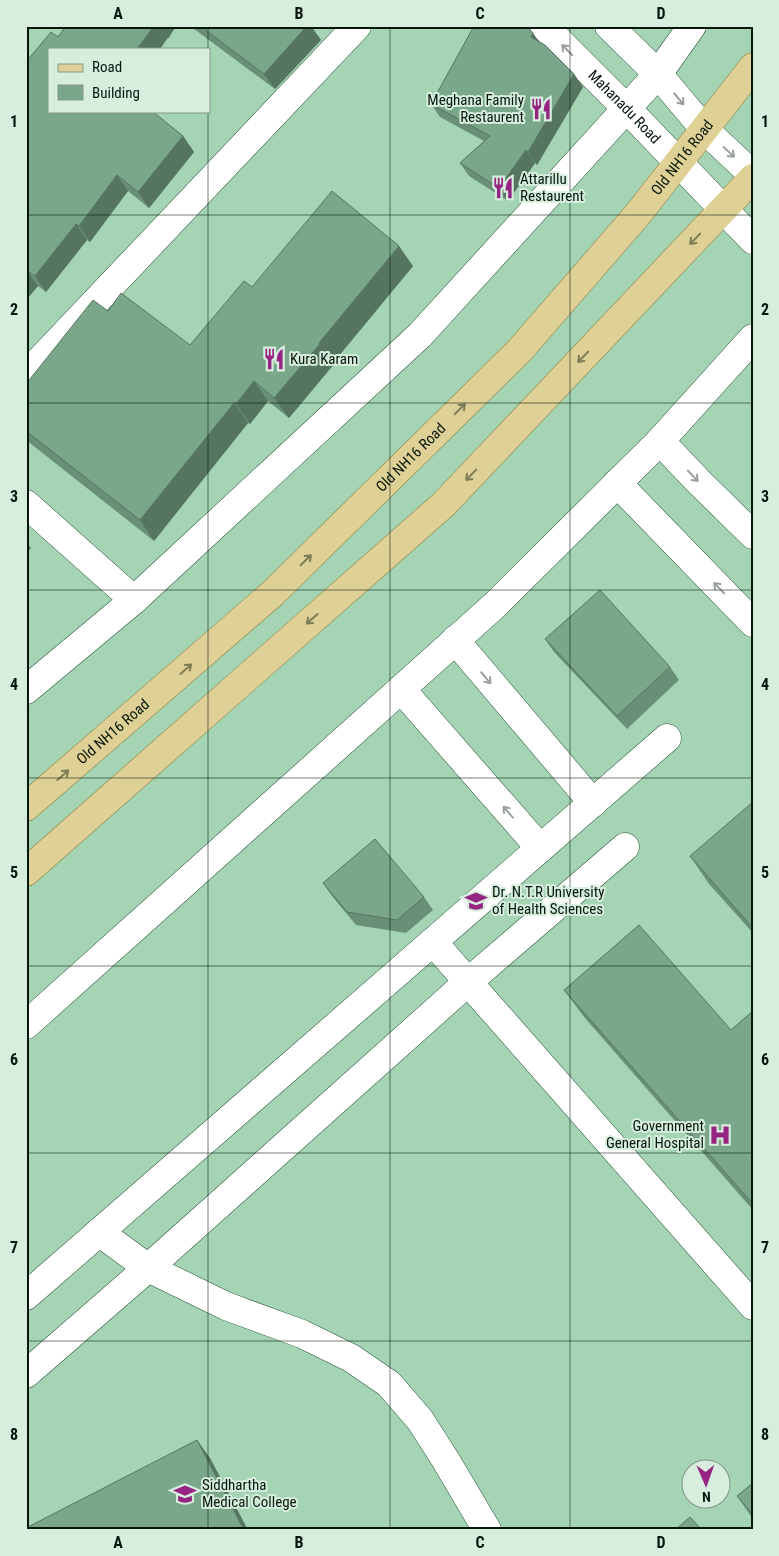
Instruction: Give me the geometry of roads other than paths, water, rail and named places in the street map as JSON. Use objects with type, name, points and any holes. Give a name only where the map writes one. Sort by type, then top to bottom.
[{"type":"main road","name":"Old NH16 Road","points":[[26,807],[272,594],[512,357],[632,221],[753,67]]},
{"type":"main road","points":[[26,872],[444,504],[753,177]]},
{"type":"street","points":[[26,375],[357,26]]},
{"type":"street","name":"Mahanadu Road","points":[[544,26],[753,240]]},
{"type":"street","points":[[609,26],[658,74],[705,130],[753,177]]},
{"type":"street","points":[[26,690],[134,600],[420,335],[658,74],[692,26]]},
{"type":"street","points":[[26,1025],[495,605],[660,441],[753,338]]},
{"type":"street","points":[[660,441],[753,535]]},
{"type":"street","points":[[617,483],[753,623]]},
{"type":"street","points":[[26,504],[134,600]]},
{"type":"street","points":[[455,640],[593,803]]},
{"type":"street","points":[[401,689],[540,848]]},
{"type":"street","points":[[28,1291],[99,1232],[667,738]]},
{"type":"street","points":[[27,1372],[148,1268],[468,982],[625,847]]},
{"type":"street","points":[[433,942],[753,1306]]},
{"type":"street","points":[[99,1232],[148,1268],[226,1306],[302,1334],[351,1358],[388,1384],[420,1420],[487,1530]]},
{"type":"place","name":"Meghana Family Restaurent","points":[[541,109]]},
{"type":"place","name":"Attarillu Restaurent","points":[[503,188]]},
{"type":"place","name":"Kura Karam","points":[[274,359]]},
{"type":"place","name":"Dr. N.T.R University of Health Sciences","points":[[476,901]]},
{"type":"place","name":"Government General Hospital","points":[[720,1135]]},
{"type":"place","name":"Siddhartha Medical College","points":[[185,1494]]}]
